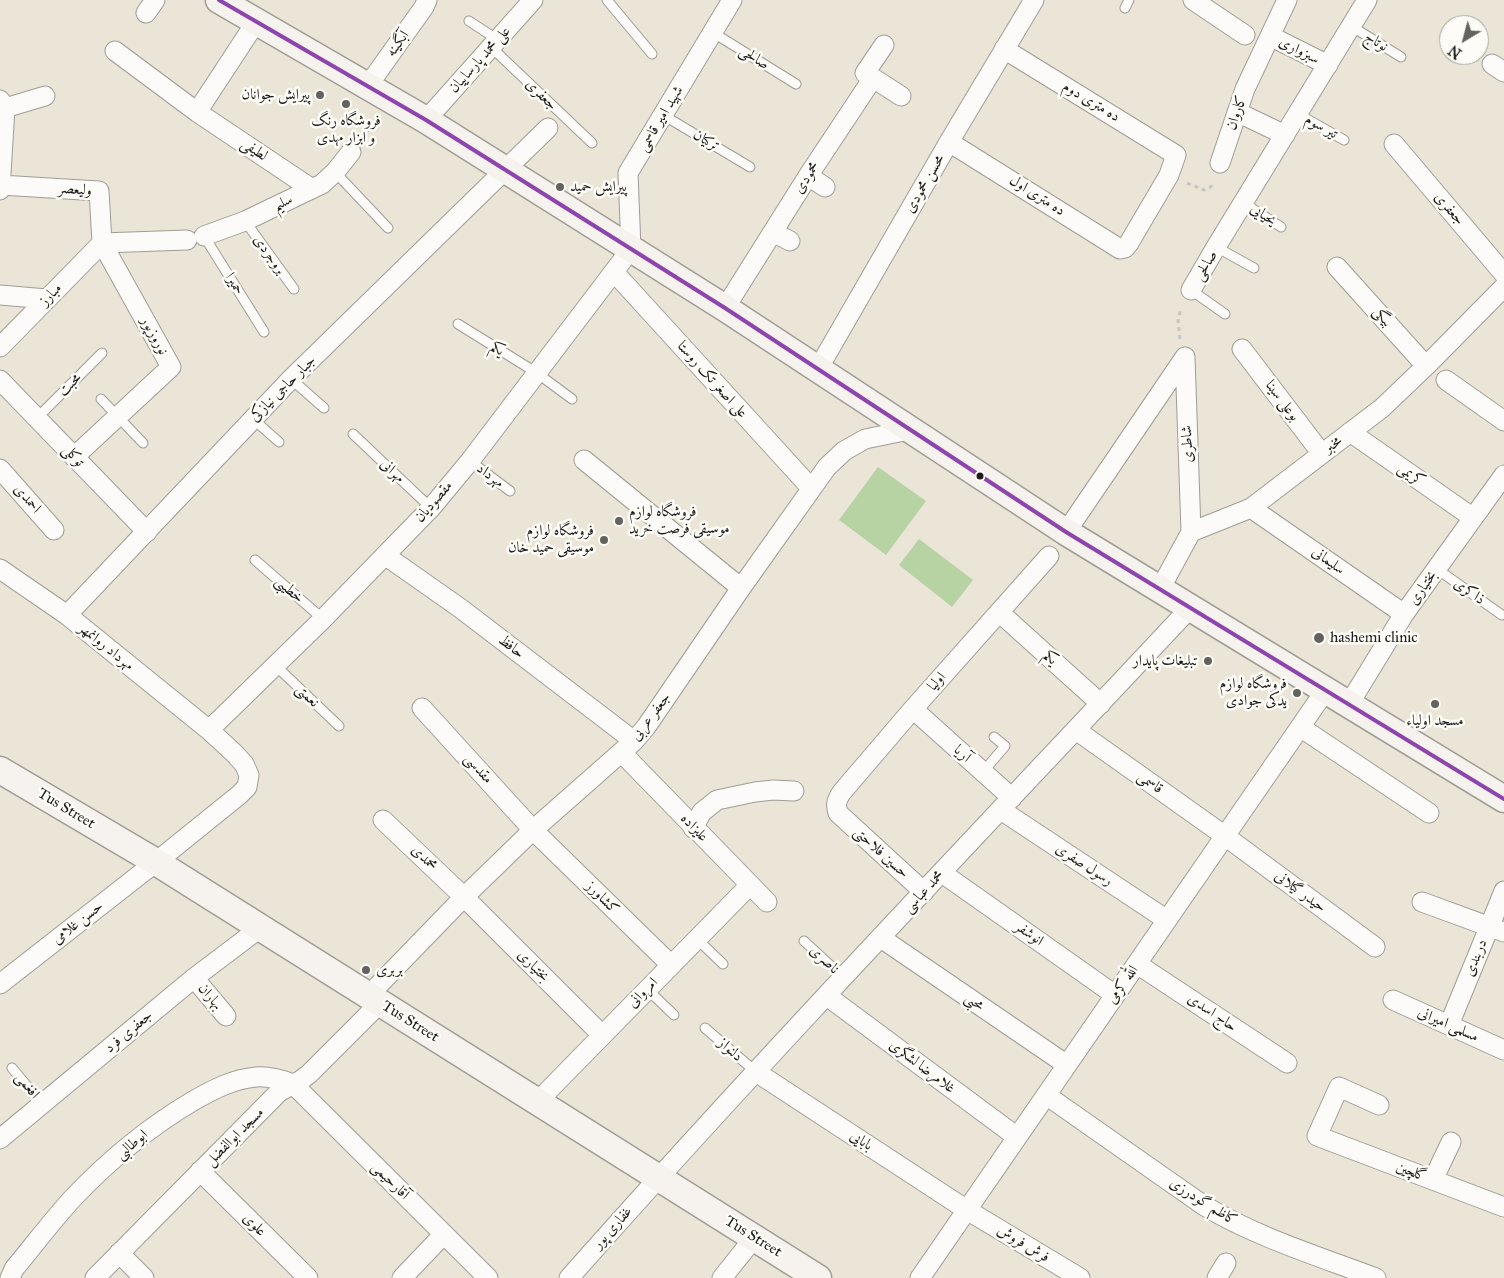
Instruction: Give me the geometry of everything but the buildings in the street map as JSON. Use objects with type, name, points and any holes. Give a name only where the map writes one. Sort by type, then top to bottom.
[{"type":"main road","points":[[219,0],[426,120],[725,308],[1066,532],[1504,799]]},
{"type":"main road","name":"Tus Street","points":[[0,770],[156,862],[818,1278]]},
{"type":"street","points":[[497,41],[513,0]]},
{"type":"street","name":"علی محمد پارساییان","points":[[426,120],[533,0]]},
{"type":"street","name":"شهید امیر قاسمی","points":[[632,249],[628,173],[732,0]]},
{"type":"street","name":"محسن محمودی","points":[[818,369],[949,142],[1034,0]]},
{"type":"street","points":[[1193,0],[1245,35]]},
{"type":"street","name":"کاروان","points":[[1220,163],[1245,89],[1287,0]]},
{"type":"street","name":"صالحی","points":[[1191,290],[1367,0]]},
{"type":"street","name":"آبگینه","points":[[367,87],[421,2]]},
{"type":"street","points":[[197,112],[256,22]]},
{"type":"street","name":"سبزواری","points":[[1270,36],[1328,65]]},
{"type":"street","points":[[884,45],[865,72],[901,96]]},
{"type":"street","name":"ده متری دوم","points":[[1004,49],[1176,155],[1169,175]]},
{"type":"street","name":"لطیفی","points":[[115,51],[197,112],[312,189]]},
{"type":"street","name":"محمودی","points":[[725,308],[808,176],[873,78]]},
{"type":"street","points":[[0,190],[2,104],[45,96]]},
{"type":"street","points":[[1237,112],[1285,135]]},
{"type":"street","name":"جعفری","points":[[505,170],[548,128]]},
{"type":"street","name":"ده متری اول","points":[[949,142],[1120,249],[1125,248],[1169,175]]},
{"type":"street","name":"جعفری","points":[[1394,144],[1504,274]]},
{"type":"street","name":"سلیم","points":[[102,243],[196,238],[245,221],[322,184],[335,172],[351,152]]},
{"type":"street","name":"جبار حاجی نیازکی","points":[[67,615],[291,379],[505,170]]},
{"type":"street","points":[[808,176],[825,187]]},
{"type":"street","name":"ولیعصر","points":[[0,185],[99,191],[102,243]]},
{"type":"street","points":[[773,232],[790,241]]},
{"type":"street","name":"مبارز","points":[[0,347],[102,243]]},
{"type":"street","name":"نوروزپور","points":[[74,457],[171,367],[102,243]]},
{"type":"street","name":"مقصودیان","points":[[208,730],[323,620],[431,508],[470,461],[632,249]]},
{"type":"street","name":"بیگی","points":[[1337,267],[1426,366]]},
{"type":"street","name":"علی اصغر تک روستا","points":[[614,272],[811,488]]},
{"type":"street","name":"مخبر","points":[[1191,532],[1251,508],[1382,408],[1504,287]]},
{"type":"street","points":[[0,295],[47,299]]},
{"type":"street","name":"بوعلی سینا","points":[[1242,349],[1322,454]]},
{"type":"street","points":[[1066,532],[1185,357]]},
{"type":"street","name":"شاطری","points":[[1185,357],[1191,532]]},
{"type":"street","name":"توکلی","points":[[0,380],[147,532]]},
{"type":"street","points":[[1446,380],[1504,421]]},
{"type":"street","name":"جعفر عربی","points":[[374,999],[464,897],[534,830],[628,747],[646,727],[741,588],[827,468],[844,451],[865,439],[909,430]]},
{"type":"street","name":"کریمی","points":[[1350,432],[1472,518]]},
{"type":"street","points":[[584,460],[741,588]]},
{"type":"street","name":"احمدی","points":[[0,469],[54,530]]},
{"type":"street","name":"بختیاری","points":[[1349,704],[1404,614],[1504,475]]},
{"type":"street","name":"سلیمانی","points":[[1251,508],[1404,614]]},
{"type":"street","points":[[1160,589],[1191,532]]},
{"type":"street","name":"حافظ","points":[[386,556],[460,608],[628,747]]},
{"type":"street","name":"اولیا","points":[[838,813],[836,806],[842,792],[913,709],[1050,556]]},
{"type":"street","name":"مهرداد روانمهر","points":[[0,569],[67,615],[208,730],[244,764],[249,775],[247,787],[156,862]]},
{"type":"street","name":"محمد عباسی","points":[[658,1178],[1191,607]]},
{"type":"street","name":"یکم","points":[[999,612],[1101,704]]},
{"type":"street","name":"الله کرمی","points":[[920,1278],[1325,691]]},
{"type":"street","name":"مقدسی","points":[[422,708],[534,830]]},
{"type":"street","name":"آریا","points":[[913,709],[982,772],[1006,804]]},
{"type":"street","points":[[1300,727],[1429,813]]},
{"type":"street","name":"قاسمی","points":[[1076,730],[1225,836]]},
{"type":"street","name":"علیزاده","points":[[628,747],[693,828],[767,902]]},
{"type":"street","points":[[693,828],[702,812],[717,800],[755,792],[794,791]]},
{"type":"street","name":"رسول صفری","points":[[1006,804],[1167,920]]},
{"type":"street","name":"حسین فلاحتی","points":[[838,813],[924,892]]},
{"type":"street","name":"محمدی","points":[[384,820],[464,897]]},
{"type":"street","name":"کشاورز","points":[[534,830],[671,965]]},
{"type":"street","name":"حیدر گیلانی","points":[[1225,836],[1375,947]]},
{"type":"street","name":"حسن غلامی","points":[[0,984],[156,862]]},
{"type":"street","name":"انوشفر","points":[[942,873],[1115,995]]},
{"type":"street","name":"امروانی","points":[[537,1102],[750,885]]},
{"type":"street","name":"دربندی","points":[[1449,1025],[1496,930],[1504,891]]},
{"type":"street","name":"بختیاری","points":[[464,897],[602,1035]]},
{"type":"street","points":[[1422,902],[1496,930]]},
{"type":"street","name":"جعفری فرد","points":[[0,1139],[194,978],[260,928]]},
{"type":"street","name":"محبی","points":[[881,938],[1067,1065]]},
{"type":"street","name":"حاج اسدی","points":[[1137,964],[1287,1063]]},
{"type":"street","name":"بهاران","points":[[194,978],[226,1016]]},
{"type":"street","name":"غلامرضا لشگری","points":[[827,996],[1017,1137]]},
{"type":"street","name":"مسجد ابوالفضل","points":[[95,1278],[279,1092],[309,1074],[374,999]]},
{"type":"street","name":"مسلمی امیرانی","points":[[1393,1000],[1504,1050]]},
{"type":"street","name":"بابایی","points":[[756,1072],[967,1210]]},
{"type":"street","name":"ابوطالبی","points":[[10,1278],[14,1269],[72,1199],[117,1157],[156,1125],[213,1090],[235,1082],[255,1077],[275,1078],[293,1084]]},
{"type":"street","name":"آقارحیمی","points":[[293,1084],[488,1278]]},
{"type":"street","name":"گلچین","points":[[1379,1105],[1339,1087],[1317,1136],[1504,1208]]},
{"type":"street","name":"کاظم گودرزی","points":[[1046,1095],[1223,1217],[1247,1229],[1376,1278]]},
{"type":"street","points":[[1432,1180],[1451,1142]]},
{"type":"street","name":"علوی","points":[[200,1171],[308,1278]]},
{"type":"street","name":"غفاری پور","points":[[569,1278],[658,1178]]},
{"type":"street","name":"فرش فروش","points":[[967,1210],[1080,1278]]},
{"type":"street","points":[[402,1278],[444,1234]]},
{"type":"street","points":[[722,1278],[754,1238]]},
{"type":"street","points":[[119,1253],[144,1278]]},
{"type":"lane","points":[[607,0],[652,54]]},
{"type":"lane","name":"جعفری","points":[[469,21],[497,41],[592,143]]},
{"type":"lane","name":"نوتاج","points":[[1351,26],[1401,58]]},
{"type":"lane","name":"صالحی","points":[[712,32],[796,84]]},
{"type":"lane","name":"تیر سوم","points":[[1298,114],[1344,140]]},
{"type":"lane","name":"ترکیان","points":[[663,115],[750,167]]},
{"type":"lane","points":[[335,172],[388,228]]},
{"type":"lane","name":"یحیایی","points":[[1244,203],[1281,227]]},
{"type":"lane","name":"بروجردی","points":[[245,221],[294,289]]},
{"type":"lane","name":"حمیرا","points":[[196,238],[264,332]]},
{"type":"lane","points":[[1216,246],[1254,268]]},
{"type":"lane","points":[[1191,290],[1225,314]]},
{"type":"lane","name":"یکم","points":[[458,324],[537,373],[572,399]]},
{"type":"lane","name":"محبت","points":[[37,418],[102,353]]},
{"type":"lane","points":[[291,379],[324,408]]},
{"type":"lane","points":[[101,399],[143,444]]},
{"type":"lane","points":[[253,419],[279,442]]},
{"type":"lane","name":"مهرانی","points":[[353,434],[431,508]]},
{"type":"lane","name":"مهرداد","points":[[470,461],[510,491]]},
{"type":"lane","name":"خطیبی","points":[[255,560],[323,620]]},
{"type":"lane","name":"ذاکری","points":[[1436,569],[1502,615]]},
{"type":"lane","name":"نعمتی","points":[[276,666],[339,726]]},
{"type":"lane","points":[[982,772],[1005,746],[994,737]]},
{"type":"lane","points":[[697,939],[723,964]]},
{"type":"lane","name":"ناصری","points":[[804,941],[844,978]]},
{"type":"lane","points":[[647,989],[674,1016]]},
{"type":"lane","name":"دلنواز","points":[[705,1028],[756,1072]]},
{"type":"lane","name":"افغمی","points":[[12,1068],[42,1104]]},
{"type":"path","points":[[351,152],[391,100]]},
{"type":"path","points":[[1169,175],[1208,190],[1211,187],[1220,163]]},
{"type":"path","name":"صالحی","points":[[1185,357],[1178,333],[1178,321],[1182,305],[1191,290]]},
{"type":"green space","points":[[878,467],[926,501],[886,555],[839,520]]},
{"type":"green space","points":[[919,539],[973,580],[952,607],[899,565]]},
{"type":"transit line","points":[[219,0],[426,120],[725,308],[1066,532],[1504,799]]},
{"type":"place","name":"پیرایش جوانان","points":[[320,95]]},
{"type":"place","name":"فروشگاه رنگ و ابزار مهدی","points":[[346,104]]},
{"type":"place","name":"پیرایش حمید","points":[[560,187]]},
{"type":"place","name":"فروشگاه لوازم موسیقی فرصت خرید","points":[[619,521]]},
{"type":"place","name":"فروشگاه لوازم موسیقی حمید خان","points":[[604,540]]},
{"type":"place","name":"hashemi clinic","points":[[1319,638]]},
{"type":"place","name":"تبلیغات پایدار","points":[[1208,661]]},
{"type":"place","name":"فروشگاه لوازم یدکی جوادی","points":[[1297,693]]},
{"type":"place","name":"مسجد اولیاء","points":[[1435,704]]},
{"type":"place","name":"بربری","points":[[366,970]]}]
